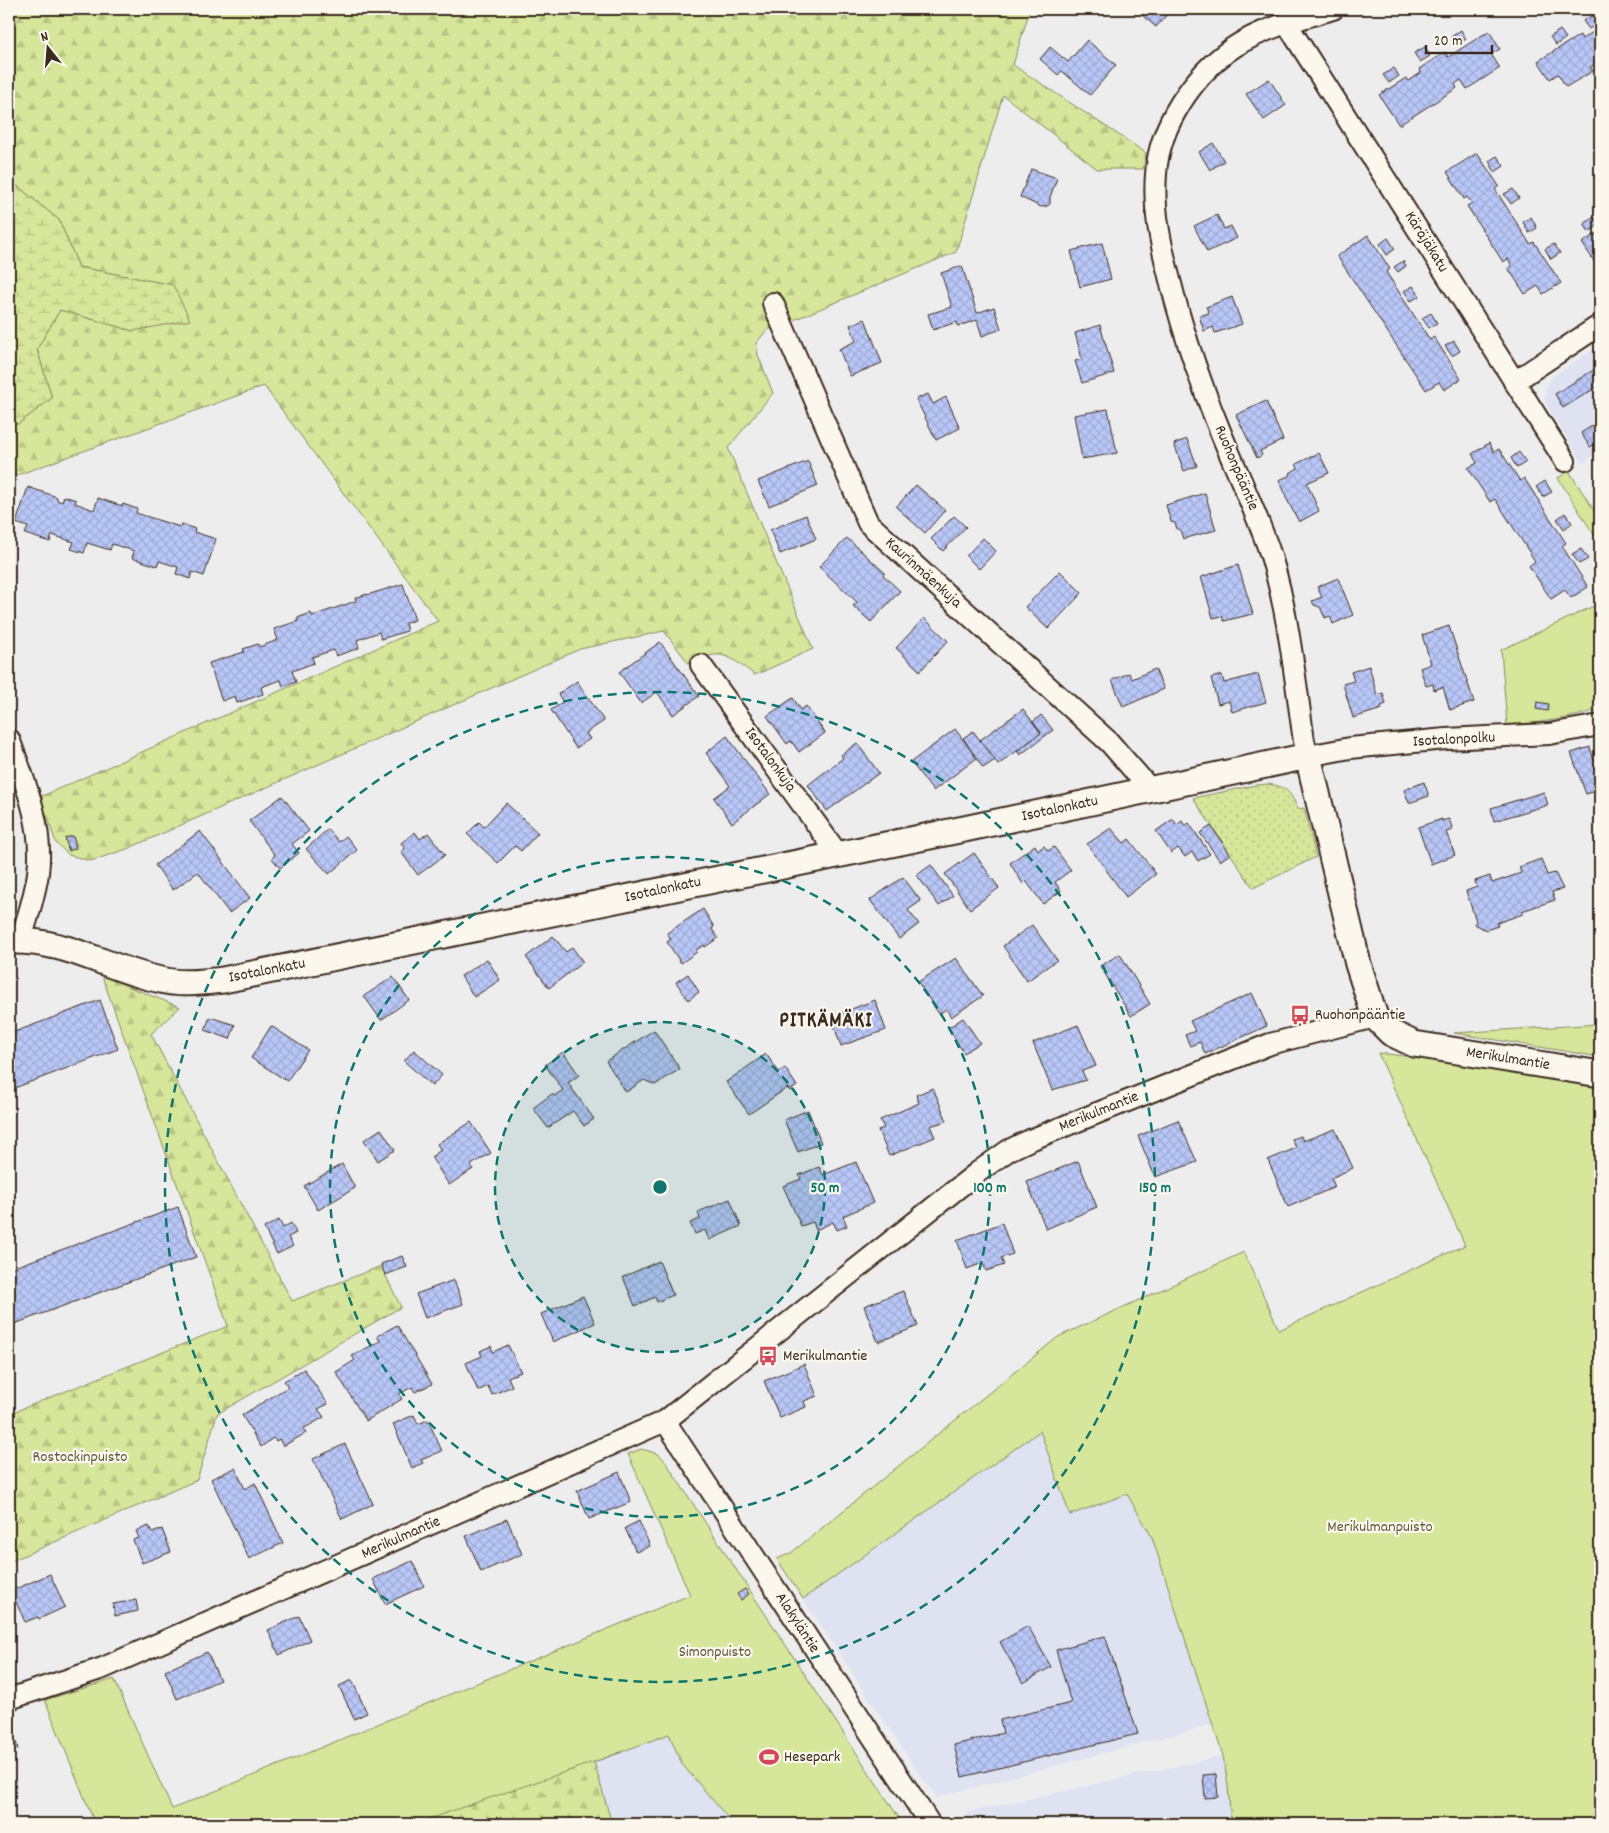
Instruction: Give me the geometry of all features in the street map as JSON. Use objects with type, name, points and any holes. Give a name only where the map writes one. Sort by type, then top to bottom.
[{"type":"street","name":"Ruohonpääntie","points":[[1333,9],[1264,32],[1236,46],[1214,63],[1193,86],[1174,116],[1162,144],[1156,172],[1155,201],[1165,262],[1193,361],[1230,456],[1255,511],[1271,557],[1289,640],[1304,741],[1358,964],[1375,1017]]},
{"type":"street","name":"Käräjäkatu","points":[[1287,24],[1565,461]]},
{"type":"street","name":"Kaurinmäenkuja","points":[[773,303],[868,523],[1109,742],[1151,790]]},
{"type":"street","points":[[1514,382],[1600,325]]},
{"type":"street","name":"Isotalonkuja","points":[[701,665],[838,854]]},
{"type":"street","name":"Isotalonpolku","points":[[1308,756],[1350,748],[1446,739],[1543,734],[1600,725]]},
{"type":"street","points":[[9,739],[28,788],[38,837],[38,873],[15,940]]},
{"type":"street","name":"Isotalonkatu","points":[[15,940],[55,944],[162,980],[182,983],[208,982],[242,977],[1308,756]]},
{"type":"street","name":"Merikulmantie","points":[[9,1699],[103,1668],[665,1422],[978,1172],[1009,1150],[1270,1044],[1375,1017],[1391,1033],[1414,1044],[1600,1074]]},
{"type":"street","name":"Alakyläntie","points":[[665,1422],[930,1824]]},
{"type":"shaded area","points":[[1600,345],[1600,451],[1583,463],[1549,410],[1545,400],[1545,390],[1553,376]]},
{"type":"shaded area","points":[[1040,1431],[1070,1514],[1127,1494],[1152,1537],[1214,1724],[937,1797],[914,1766],[803,1599]]},
{"type":"shaded area","points":[[669,1734],[682,1764],[733,1824],[612,1824],[594,1762]]},
{"type":"shaded area","points":[[1223,1756],[1228,1785],[1231,1824],[960,1824],[969,1812]]},
{"type":"green space","points":[[9,9],[1030,9],[1013,65],[1146,153],[1143,169],[1097,169],[1003,95],[956,252],[767,330],[756,343],[758,355],[773,393],[728,448],[813,649],[755,675],[731,658],[724,656],[709,656],[690,665],[664,631],[580,649],[127,849],[91,861],[69,855],[56,843],[40,797],[438,621],[264,386],[9,478],[9,422],[18,424],[52,398],[37,349],[60,310],[133,331],[172,285],[79,267],[59,220],[9,179]]},
{"type":"green space","points":[[9,179],[59,220],[79,267],[173,285],[190,320],[133,331],[60,310],[37,349],[52,398],[18,424],[9,422]]},
{"type":"green space","points":[[1569,471],[1600,520],[1600,544],[1558,478]]},
{"type":"green space","points":[[1600,603],[1600,709],[1554,720],[1507,725],[1501,650]]},
{"type":"green space","points":[[1268,784],[1288,791],[1298,809],[1304,808],[1316,857],[1253,888],[1193,798]]},
{"type":"green space","name":"Rostockinpuisto","points":[[102,976],[180,1007],[151,1034],[292,1301],[381,1266],[401,1307],[217,1414],[197,1480],[9,1562],[9,1414],[228,1326]]},
{"type":"green space","points":[[1600,1024],[1600,1057],[1454,1033]]},
{"type":"green space","name":"Merikulmanpuisto","points":[[1378,1053],[1423,1058],[1600,1088],[1600,1824],[1231,1824],[1228,1785],[1223,1756],[1152,1537],[1127,1494],[1070,1515],[1040,1431],[803,1599],[777,1559],[791,1553],[1058,1337],[1244,1252],[1279,1330],[1465,1245]]},
{"type":"green space","name":"Simonpuisto","points":[[641,1449],[659,1454],[665,1461],[903,1824],[733,1824],[682,1764],[669,1734],[414,1824],[95,1824],[45,1700],[114,1679],[172,1809],[690,1595],[628,1454]]},
{"type":"green space","points":[[622,1752],[594,1762],[612,1824],[426,1824],[420,1809]]},
{"type":"building","points":[[1135,9],[1172,9],[1156,27]]},
{"type":"building","points":[[1593,15],[1598,23],[1589,29],[1583,21]]},
{"type":"building","points":[[1600,28],[1600,68],[1597,63],[1590,67],[1593,71],[1566,87],[1558,74],[1550,79],[1538,61],[1580,35],[1582,39]]},
{"type":"building","points":[[1461,30],[1466,39],[1456,45],[1451,37]]},
{"type":"building","points":[[1560,30],[1566,38],[1556,45],[1550,37]]},
{"type":"building","points":[[1489,31],[1500,49],[1491,54],[1500,68],[1467,89],[1461,80],[1455,84],[1457,88],[1399,125],[1379,95],[1406,78],[1408,81],[1421,73],[1419,69],[1445,52],[1448,57]]},
{"type":"building","points":[[1087,40],[1116,65],[1090,95],[1062,71],[1058,75],[1040,59],[1050,47],[1068,62]]},
{"type":"building","points":[[1425,47],[1430,56],[1420,62],[1414,53]]},
{"type":"building","points":[[1394,68],[1399,76],[1389,83],[1383,75]]},
{"type":"building","points":[[1269,79],[1286,105],[1264,120],[1246,94]]},
{"type":"building","points":[[1213,143],[1224,161],[1210,170],[1199,152]]},
{"type":"building","points":[[1477,153],[1499,186],[1495,189],[1530,244],[1534,242],[1561,283],[1543,294],[1538,286],[1525,294],[1508,268],[1512,266],[1508,259],[1503,262],[1467,206],[1472,203],[1467,197],[1464,199],[1447,172]]},
{"type":"building","points":[[1497,156],[1504,166],[1495,172],[1489,161]]},
{"type":"building","points":[[1031,169],[1057,178],[1050,197],[1050,204],[1047,206],[1041,207],[1020,197]]},
{"type":"building","points":[[1513,189],[1519,198],[1511,204],[1504,194]]},
{"type":"building","points":[[1217,215],[1224,229],[1231,226],[1237,238],[1207,252],[1194,226]]},
{"type":"building","points":[[1531,217],[1537,228],[1529,233],[1523,222]]},
{"type":"building","points":[[1594,217],[1599,225],[1589,232],[1584,224]]},
{"type":"building","points":[[1600,231],[1600,270],[1582,243]]},
{"type":"building","points":[[1368,235],[1390,269],[1386,272],[1430,340],[1434,337],[1461,379],[1444,390],[1439,382],[1426,390],[1337,256]]},
{"type":"building","points":[[1388,238],[1395,249],[1387,255],[1380,244]]},
{"type":"building","points":[[1102,243],[1111,279],[1080,287],[1071,251]]},
{"type":"building","points":[[1554,244],[1560,253],[1551,259],[1545,249]]},
{"type":"building","points":[[1403,261],[1406,266],[1398,272],[1394,267]]},
{"type":"building","points":[[962,266],[977,313],[994,307],[1001,329],[982,336],[977,320],[958,326],[957,322],[933,330],[928,314],[952,307],[941,273]]},
{"type":"building","points":[[1413,286],[1420,296],[1411,301],[1404,291]]},
{"type":"building","points":[[1232,297],[1242,324],[1215,333],[1213,327],[1204,331],[1199,316],[1209,313],[1206,307]]},
{"type":"building","points":[[1431,313],[1437,323],[1429,328],[1422,318]]},
{"type":"building","points":[[865,319],[882,363],[850,376],[839,349],[856,341],[850,325]]},
{"type":"building","points":[[1100,325],[1114,373],[1082,383],[1075,361],[1082,359],[1075,333]]},
{"type":"building","points":[[1454,341],[1460,351],[1452,356],[1445,346]]},
{"type":"building","points":[[1600,366],[1600,385],[1563,408],[1555,394]]},
{"type":"building","points":[[928,394],[933,404],[946,397],[960,428],[936,440],[916,399]]},
{"type":"building","points":[[1266,401],[1283,440],[1260,451],[1262,455],[1257,458],[1236,415]]},
{"type":"building","points":[[1108,409],[1117,453],[1082,459],[1074,415]]},
{"type":"building","points":[[1600,421],[1600,440],[1590,447],[1581,433]]},
{"type":"building","points":[[1187,439],[1197,466],[1184,471],[1174,444]]},
{"type":"building","points":[[1489,443],[1494,452],[1499,449],[1520,481],[1524,478],[1566,543],[1562,546],[1588,587],[1571,598],[1565,590],[1551,599],[1529,566],[1535,561],[1495,499],[1490,502],[1468,468],[1477,463],[1472,454]]},
{"type":"building","points":[[1519,452],[1526,462],[1517,468],[1511,458]]},
{"type":"building","points":[[1319,453],[1329,473],[1307,483],[1319,511],[1299,522],[1279,480],[1291,475],[1290,473],[1298,468],[1296,464]]},
{"type":"building","points":[[808,461],[818,486],[769,506],[758,481]]},
{"type":"building","points":[[1545,481],[1552,492],[1543,497],[1536,487]]},
{"type":"building","points":[[916,485],[945,510],[925,533],[896,507]]},
{"type":"building","points":[[28,487],[57,497],[57,500],[62,502],[64,496],[76,500],[75,503],[94,510],[98,498],[122,506],[123,504],[137,509],[136,513],[180,527],[181,524],[195,529],[194,532],[216,539],[204,576],[192,572],[190,579],[176,574],[178,567],[159,561],[157,566],[132,558],[134,551],[112,544],[110,550],[87,543],[84,553],[71,549],[74,542],[52,535],[50,542],[25,534],[28,527],[16,523]]},
{"type":"building","points":[[1205,493],[1216,530],[1183,539],[1180,530],[1177,529],[1175,523],[1171,522],[1166,505]]},
{"type":"building","points":[[1565,513],[1572,523],[1564,529],[1557,519]]},
{"type":"building","points":[[806,515],[816,539],[780,554],[770,530]]},
{"type":"building","points":[[954,516],[966,527],[943,551],[931,539]]},
{"type":"building","points":[[847,538],[885,573],[883,575],[900,591],[871,622],[853,606],[857,602],[819,567]]},
{"type":"building","points":[[983,538],[996,551],[979,569],[966,556]]},
{"type":"building","points":[[1581,549],[1588,559],[1579,564],[1572,554]]},
{"type":"building","points":[[1238,565],[1253,614],[1224,621],[1222,616],[1213,618],[1201,577]]},
{"type":"building","points":[[1060,571],[1082,593],[1048,629],[1025,607]]},
{"type":"building","points":[[1338,578],[1353,615],[1333,624],[1330,616],[1325,618],[1320,607],[1314,605],[1312,601],[1322,597],[1317,587]]},
{"type":"building","points":[[403,584],[415,620],[405,623],[407,631],[381,639],[379,632],[357,640],[359,648],[336,656],[334,650],[312,657],[314,663],[292,671],[296,682],[283,687],[281,680],[261,687],[263,694],[237,703],[235,696],[222,701],[209,663],[244,652],[243,649],[258,644],[259,647],[278,640],[274,629],[298,621],[297,618],[311,613],[312,616],[356,601],[355,598]]},
{"type":"building","points":[[924,618],[948,641],[920,671],[896,648]]},
{"type":"building","points":[[1449,626],[1474,702],[1450,710],[1443,687],[1434,690],[1433,684],[1426,686],[1420,668],[1431,664],[1422,635]]},
{"type":"building","points":[[660,642],[699,696],[673,715],[657,692],[641,703],[619,672]]},
{"type":"building","points":[[1369,666],[1377,695],[1383,693],[1386,704],[1381,706],[1382,709],[1353,718],[1343,684],[1354,681],[1351,672]]},
{"type":"building","points":[[1155,669],[1164,689],[1123,707],[1112,680],[1129,673],[1132,679]]},
{"type":"building","points":[[1258,674],[1266,702],[1232,712],[1229,701],[1218,704],[1211,678],[1222,675],[1224,683]]},
{"type":"building","points":[[577,681],[604,721],[586,733],[590,739],[576,748],[551,710],[563,702],[558,694]]},
{"type":"building","points":[[793,698],[801,710],[806,706],[825,733],[799,752],[791,741],[787,744],[767,716]]},
{"type":"building","points":[[1537,702],[1549,704],[1548,711],[1536,709]]},
{"type":"building","points":[[1023,709],[1041,733],[998,765],[980,740]]},
{"type":"building","points":[[1041,715],[1053,730],[1020,755],[1017,751],[1041,733],[1033,722]]},
{"type":"building","points":[[955,729],[977,758],[933,791],[911,762]]},
{"type":"building","points":[[973,731],[995,760],[983,768],[963,738]]},
{"type":"building","points":[[727,736],[770,794],[732,823],[714,798],[730,786],[706,753]]},
{"type":"building","points":[[857,743],[879,773],[827,811],[808,785],[843,758],[841,755]]},
{"type":"building","points":[[1590,747],[1594,761],[1600,759],[1600,790],[1586,794],[1571,753]]},
{"type":"building","points":[[1424,782],[1429,796],[1409,803],[1404,790]]},
{"type":"building","points":[[1544,792],[1548,805],[1494,821],[1491,808]]},
{"type":"building","points":[[282,796],[309,831],[292,844],[299,853],[280,868],[272,858],[275,855],[249,821]]},
{"type":"building","points":[[506,803],[538,833],[521,851],[515,846],[498,863],[467,834],[479,822],[484,827]]},
{"type":"building","points":[[1173,819],[1177,825],[1182,821],[1185,826],[1189,823],[1210,854],[1198,861],[1192,852],[1185,857],[1178,848],[1171,853],[1156,831]]},
{"type":"building","points":[[1442,819],[1442,821],[1449,819],[1453,830],[1446,832],[1455,855],[1431,864],[1418,827]]},
{"type":"building","points":[[1211,826],[1230,854],[1220,861],[1200,833]]},
{"type":"building","points":[[1111,828],[1124,843],[1129,839],[1156,874],[1126,897],[1087,844]]},
{"type":"building","points":[[328,829],[339,842],[346,836],[357,850],[329,874],[306,849]]},
{"type":"building","points":[[200,831],[250,898],[229,913],[198,872],[173,890],[155,865]]},
{"type":"building","points":[[415,832],[420,839],[428,833],[445,855],[418,875],[401,852],[405,849],[401,843]]},
{"type":"building","points":[[73,836],[76,848],[69,851],[65,838]]},
{"type":"building","points":[[1035,845],[1038,850],[1044,846],[1048,851],[1054,847],[1071,870],[1055,882],[1061,891],[1043,904],[1026,881],[1023,884],[1010,863]]},
{"type":"building","points":[[974,853],[999,888],[970,909],[945,874]]},
{"type":"building","points":[[1541,859],[1547,875],[1555,873],[1563,889],[1552,892],[1555,900],[1522,911],[1523,914],[1497,923],[1498,926],[1486,930],[1474,924],[1476,921],[1466,891],[1477,887],[1475,881],[1490,876],[1492,883],[1521,873],[1519,867]]},
{"type":"building","points":[[931,865],[953,896],[939,906],[917,875]]},
{"type":"building","points":[[903,877],[921,901],[908,910],[919,924],[899,939],[870,900]]},
{"type":"building","points":[[703,909],[714,927],[712,929],[718,938],[705,947],[704,945],[696,950],[697,952],[681,963],[667,942],[671,939],[667,933]]},
{"type":"building","points":[[1032,925],[1057,960],[1027,981],[1003,946]]},
{"type":"building","points":[[553,936],[566,952],[572,947],[583,962],[549,988],[526,957]]},
{"type":"building","points":[[1120,954],[1150,1004],[1131,1016],[1100,966]]},
{"type":"building","points":[[956,958],[983,996],[951,1017],[946,1009],[939,1014],[918,982]]},
{"type":"building","points":[[487,959],[500,980],[474,997],[461,976]]},
{"type":"building","points":[[688,974],[699,992],[688,1000],[676,982]]},
{"type":"building","points":[[393,977],[409,1000],[381,1020],[364,996]]},
{"type":"building","points":[[1252,993],[1267,1026],[1205,1054],[1200,1042],[1190,1046],[1185,1035],[1195,1031],[1190,1021]]},
{"type":"building","points":[[100,1000],[118,1049],[9,1090],[9,1034]]},
{"type":"building","points":[[875,1000],[886,1030],[841,1046],[831,1017]]},
{"type":"building","points":[[210,1017],[235,1025],[230,1039],[205,1030]]},
{"type":"building","points":[[963,1018],[980,1043],[964,1053],[948,1028]]},
{"type":"building","points":[[1078,1025],[1096,1066],[1082,1071],[1086,1080],[1052,1090],[1033,1043]]},
{"type":"building","points":[[271,1026],[308,1050],[287,1081],[251,1058]]},
{"type":"building","points":[[654,1030],[680,1069],[655,1085],[644,1080],[626,1092],[606,1061]]},
{"type":"building","points":[[414,1050],[442,1075],[432,1086],[404,1061]]},
{"type":"building","points":[[563,1052],[579,1075],[568,1083],[594,1119],[584,1126],[573,1111],[548,1128],[533,1108],[552,1094],[554,1096],[563,1090],[545,1065]]},
{"type":"building","points":[[766,1054],[779,1072],[785,1068],[797,1086],[790,1091],[787,1088],[749,1114],[726,1082]]},
{"type":"building","points":[[933,1088],[947,1121],[930,1126],[935,1137],[889,1156],[878,1130],[884,1128],[880,1120],[919,1103],[916,1095]]},
{"type":"building","points":[[808,1110],[821,1143],[798,1152],[784,1120]]},
{"type":"building","points":[[1178,1120],[1197,1162],[1155,1177],[1138,1136]]},
{"type":"building","points":[[471,1122],[491,1153],[471,1165],[473,1169],[449,1185],[431,1157],[441,1150],[437,1144]]},
{"type":"building","points":[[381,1129],[395,1150],[378,1161],[364,1140]]},
{"type":"building","points":[[1335,1129],[1353,1168],[1331,1178],[1335,1187],[1288,1207],[1268,1160],[1296,1148],[1292,1139],[1301,1136],[1303,1141]]},
{"type":"building","points":[[1078,1161],[1097,1207],[1046,1229],[1027,1182]]},
{"type":"building","points":[[856,1162],[873,1203],[843,1216],[847,1226],[837,1230],[833,1222],[816,1230],[813,1222],[801,1226],[783,1186],[801,1179],[799,1175],[819,1167],[823,1175]]},
{"type":"building","points":[[342,1164],[355,1188],[318,1210],[304,1186]]},
{"type":"building","points":[[730,1199],[741,1226],[709,1240],[705,1230],[695,1234],[690,1223],[700,1219],[698,1212]]},
{"type":"building","points":[[178,1207],[196,1257],[9,1326],[9,1269]]},
{"type":"building","points":[[279,1220],[283,1228],[291,1223],[296,1233],[288,1237],[293,1246],[277,1254],[264,1228]]},
{"type":"building","points":[[1002,1223],[1013,1254],[1001,1258],[1004,1265],[986,1271],[983,1263],[967,1269],[957,1240]]},
{"type":"building","points":[[402,1256],[407,1267],[385,1275],[381,1264]]},
{"type":"building","points":[[659,1261],[673,1295],[657,1302],[655,1297],[635,1306],[623,1277]]},
{"type":"building","points":[[454,1280],[463,1304],[425,1318],[416,1294]]},
{"type":"building","points":[[903,1291],[918,1326],[878,1342],[864,1306]]},
{"type":"building","points":[[583,1296],[595,1323],[553,1342],[541,1314]]},
{"type":"building","points":[[397,1325],[432,1384],[415,1392],[412,1387],[399,1394],[402,1399],[366,1421],[336,1372],[355,1360],[352,1356],[380,1341],[377,1336]]},
{"type":"building","points":[[508,1345],[521,1372],[508,1377],[512,1386],[492,1395],[488,1386],[478,1391],[466,1363],[482,1356],[480,1351],[491,1346],[493,1352]]},
{"type":"building","points":[[804,1364],[817,1396],[804,1401],[806,1407],[780,1418],[764,1381]]},
{"type":"building","points":[[304,1369],[328,1404],[318,1409],[324,1417],[303,1429],[306,1433],[283,1446],[279,1439],[276,1441],[273,1438],[261,1447],[242,1415],[288,1387],[284,1381]]},
{"type":"building","points":[[414,1415],[418,1424],[428,1420],[442,1451],[421,1460],[423,1463],[412,1468],[393,1424]]},
{"type":"building","points":[[345,1444],[373,1504],[342,1519],[313,1459]]},
{"type":"building","points":[[235,1468],[245,1489],[255,1483],[283,1543],[249,1559],[211,1479]]},
{"type":"building","points":[[619,1472],[631,1502],[589,1519],[577,1491]]},
{"type":"building","points":[[507,1519],[522,1554],[481,1572],[466,1536]]},
{"type":"building","points":[[639,1521],[650,1546],[636,1552],[625,1528]]},
{"type":"building","points":[[149,1526],[152,1533],[162,1529],[171,1552],[142,1563],[133,1540],[139,1538],[136,1531]]},
{"type":"building","points":[[412,1561],[424,1586],[385,1604],[373,1579]]},
{"type":"building","points":[[50,1574],[65,1607],[39,1619],[38,1617],[25,1622],[11,1591]]},
{"type":"building","points":[[745,1589],[749,1594],[741,1600],[737,1594]]},
{"type":"building","points":[[136,1600],[138,1611],[115,1616],[113,1604]]},
{"type":"building","points":[[299,1616],[310,1640],[279,1655],[268,1630]]},
{"type":"building","points":[[1028,1626],[1051,1667],[1023,1683],[1000,1642]]},
{"type":"building","points":[[1105,1636],[1138,1734],[962,1777],[954,1745],[1003,1733],[1000,1720],[1071,1703],[1056,1650]]},
{"type":"building","points":[[207,1652],[220,1680],[177,1699],[165,1671]]},
{"type":"building","points":[[352,1680],[367,1713],[354,1719],[339,1686]]},
{"type":"building","points":[[9,1721],[18,1749],[9,1752]]},
{"type":"building","points":[[1216,1774],[1218,1797],[1205,1798],[1203,1775]]},
{"type":"place","name":"Ruohonpääntie","points":[[1300,1015]]},
{"type":"place","name":"Merikulmantie","points":[[768,1356]]},
{"type":"place","name":"Hesepark","points":[[769,1757]]},
{"type":"district","name":"PITKÄMÄKI","points":[[826,1022]]}]
